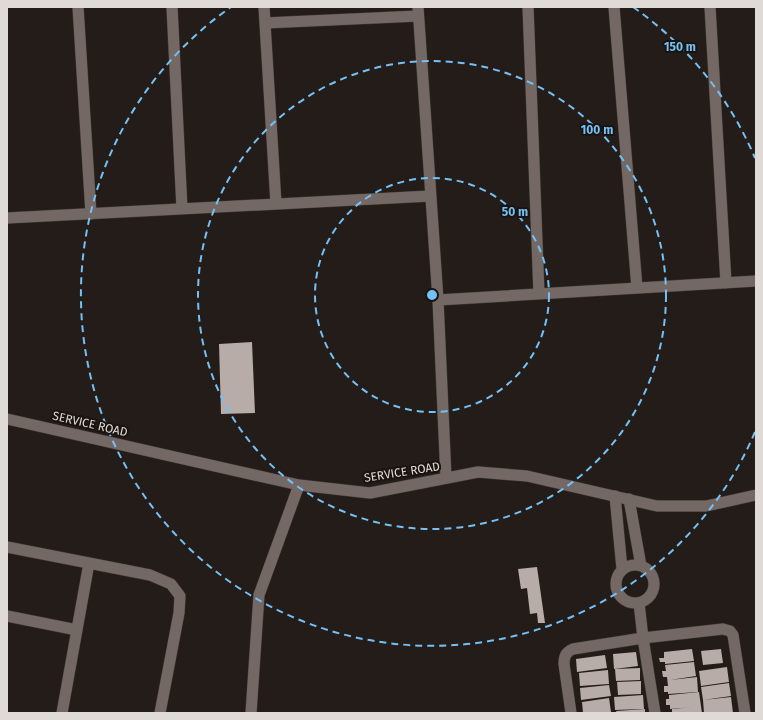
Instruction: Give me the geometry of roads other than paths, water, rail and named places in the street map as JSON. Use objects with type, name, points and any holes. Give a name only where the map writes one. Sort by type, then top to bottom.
[{"type":"street","points":[[78,7],[91,214]]},
{"type":"street","points":[[172,7],[182,209]]},
{"type":"street","points":[[264,7],[276,204]]},
{"type":"street","points":[[528,7],[539,294]]},
{"type":"street","points":[[614,7],[637,288]]},
{"type":"street","points":[[710,7],[726,283]]},
{"type":"street","points":[[265,23],[418,11],[438,300],[446,478]]},
{"type":"street","points":[[7,218],[430,196]]},
{"type":"street","points":[[438,300],[756,282]]},
{"type":"street","name":"SERVICE ROAD","points":[[7,419],[299,485],[370,493],[478,472],[528,476],[657,506],[706,506],[756,495]]},
{"type":"street","points":[[251,713],[259,595],[299,485]]},
{"type":"street","points":[[615,496],[622,569]]},
{"type":"street","points":[[629,499],[641,566]]},
{"type":"street","points":[[7,547],[150,575],[171,584],[180,596],[179,612],[160,713]]},
{"type":"street","points":[[62,713],[89,563]]},
{"type":"street","points":[[632,565],[644,567],[649,571],[653,576],[654,582],[652,594],[639,603],[624,600],[616,589],[617,576],[622,569],[632,565]]},
{"type":"street","points":[[639,603],[655,713]]},
{"type":"street","points":[[7,616],[77,630]]},
{"type":"street","points":[[571,713],[564,664],[564,658],[568,651],[643,638],[723,629],[730,631],[733,635],[745,713]]}]
